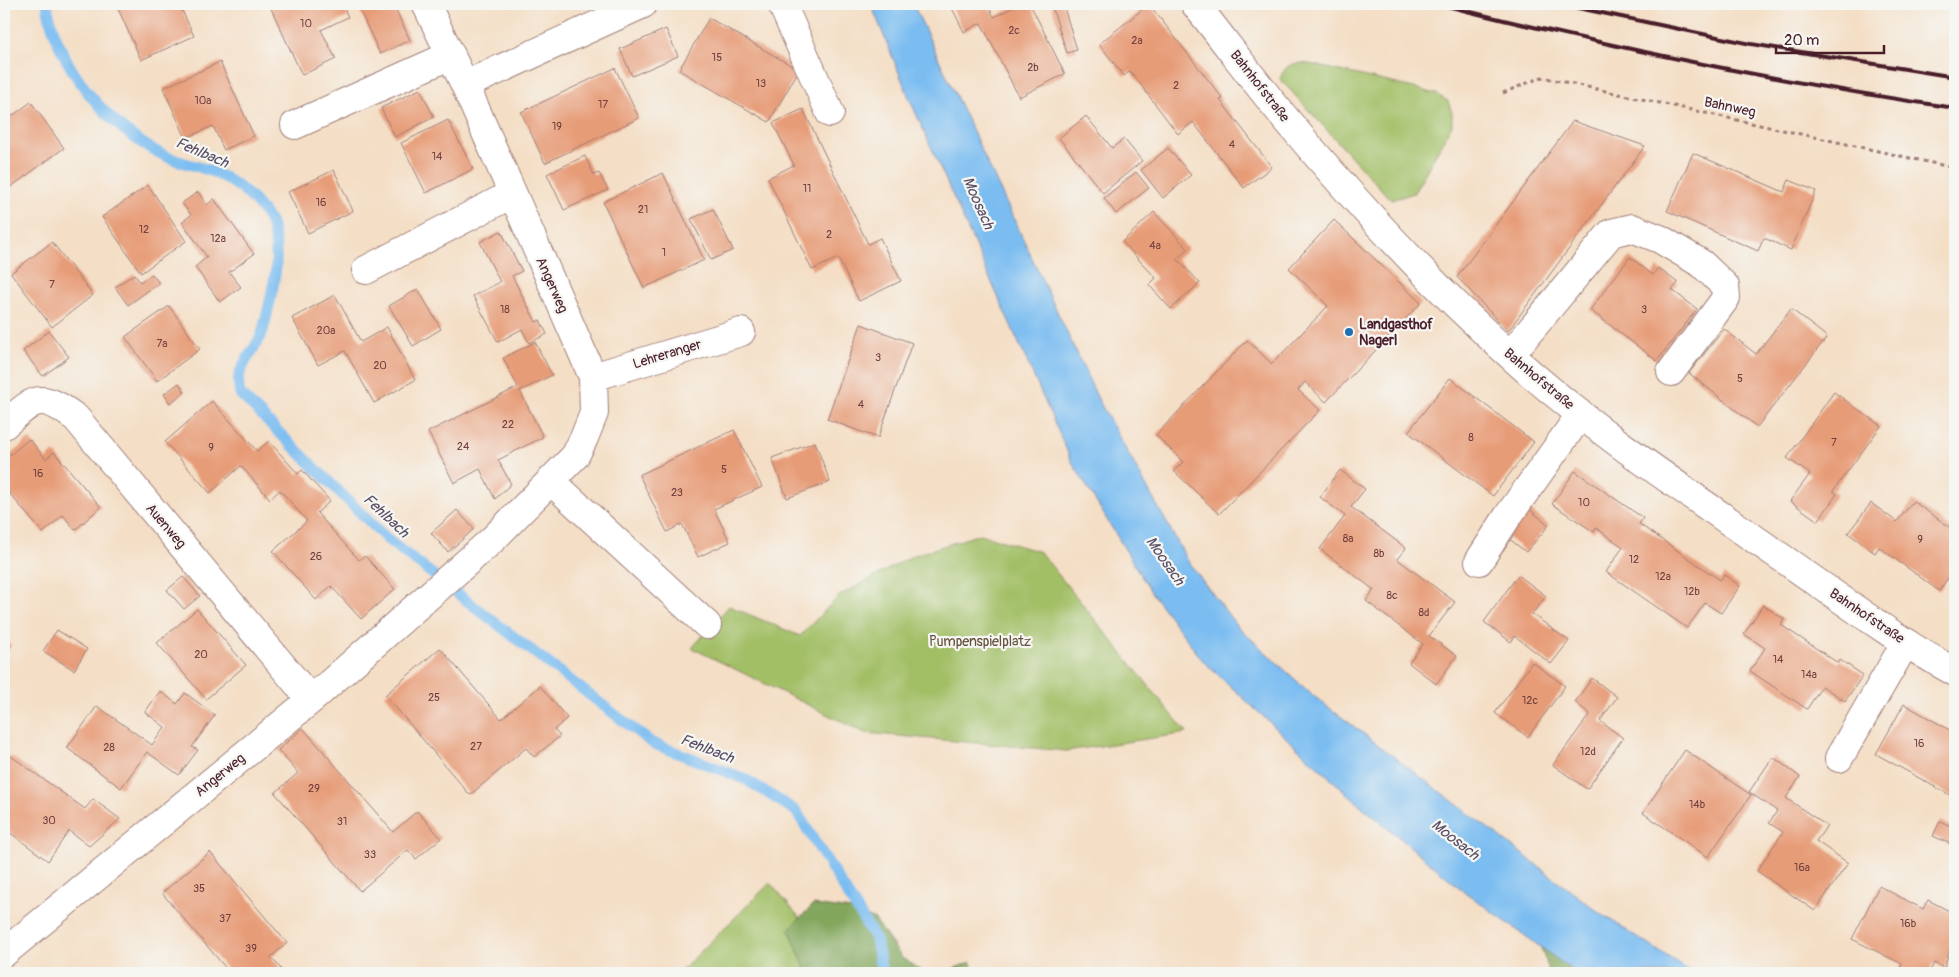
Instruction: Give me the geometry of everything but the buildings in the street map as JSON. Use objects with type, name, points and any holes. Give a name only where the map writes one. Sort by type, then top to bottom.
[{"type":"street","name":"Angerweg","points":[[4,953],[311,700],[442,586],[551,482],[575,456],[584,438],[594,413],[593,376],[465,85],[426,4]]},
{"type":"street","points":[[465,85],[643,4]]},
{"type":"street","points":[[782,4],[830,113]]},
{"type":"street","name":"Bahnhofstraße","points":[[1196,4],[1280,111],[1341,183],[1488,336],[1580,414],[1638,458],[1906,642],[1955,672]]},
{"type":"street","points":[[295,125],[451,55]]},
{"type":"street","points":[[366,270],[512,194]]},
{"type":"street","points":[[1510,355],[1611,233],[1632,228],[1660,239],[1702,264],[1725,286],[1726,298],[1671,372]]},
{"type":"street","name":"Lehreranger","points":[[593,376],[741,332]]},
{"type":"street","name":"Auenweg","points":[[4,425],[25,407],[41,400],[57,404],[76,418],[311,700]]},
{"type":"street","points":[[1479,561],[1508,516],[1580,414]]},
{"type":"street","points":[[551,482],[707,624]]},
{"type":"street","points":[[1839,758],[1906,642]]},
{"type":"path","name":"Bahnweg","points":[[1503,93],[1542,77],[1955,168]]},
{"type":"green space","points":[[1300,63],[1414,88],[1436,94],[1448,101],[1452,113],[1452,125],[1414,193],[1391,200],[1280,79],[1287,67]]},
{"type":"green space","name":"Pumpenspielplatz","points":[[980,534],[1040,552],[1187,733],[1066,751],[865,733],[692,648],[729,606],[800,636],[839,596],[912,556]]},
{"type":"green space","points":[[770,883],[800,918],[789,929],[807,973],[679,973]]},
{"type":"green space","points":[[813,905],[852,910],[875,920],[902,958],[926,973],[807,973],[789,929]]},
{"type":"green space","points":[[1540,946],[1576,973],[1550,973]]},
{"type":"green space","points":[[971,962],[975,973],[941,973]]},
{"type":"water","name":"Moosach","points":[[871,4],[913,4],[1099,401],[1189,563],[1237,626],[1311,694],[1600,913],[1693,973],[1576,973],[1465,892],[1353,799],[1204,662],[1151,592],[1072,462],[910,100]]},
{"type":"waterway","name":"Fehlbach","points":[[47,4],[61,50],[73,72],[104,111],[142,143],[163,155],[207,170],[232,182],[253,200],[270,221],[276,246],[275,278],[261,336],[243,365],[239,376],[240,394],[388,540],[652,743],[745,779],[796,811],[876,940],[882,973]]},
{"type":"railway","points":[[1440,4],[1684,60],[1864,94],[1955,108]]},
{"type":"railway","points":[[1559,4],[1751,44],[1955,77]]},
{"type":"place","name":"Landgasthof Nagerl","points":[[1349,332]]}]
